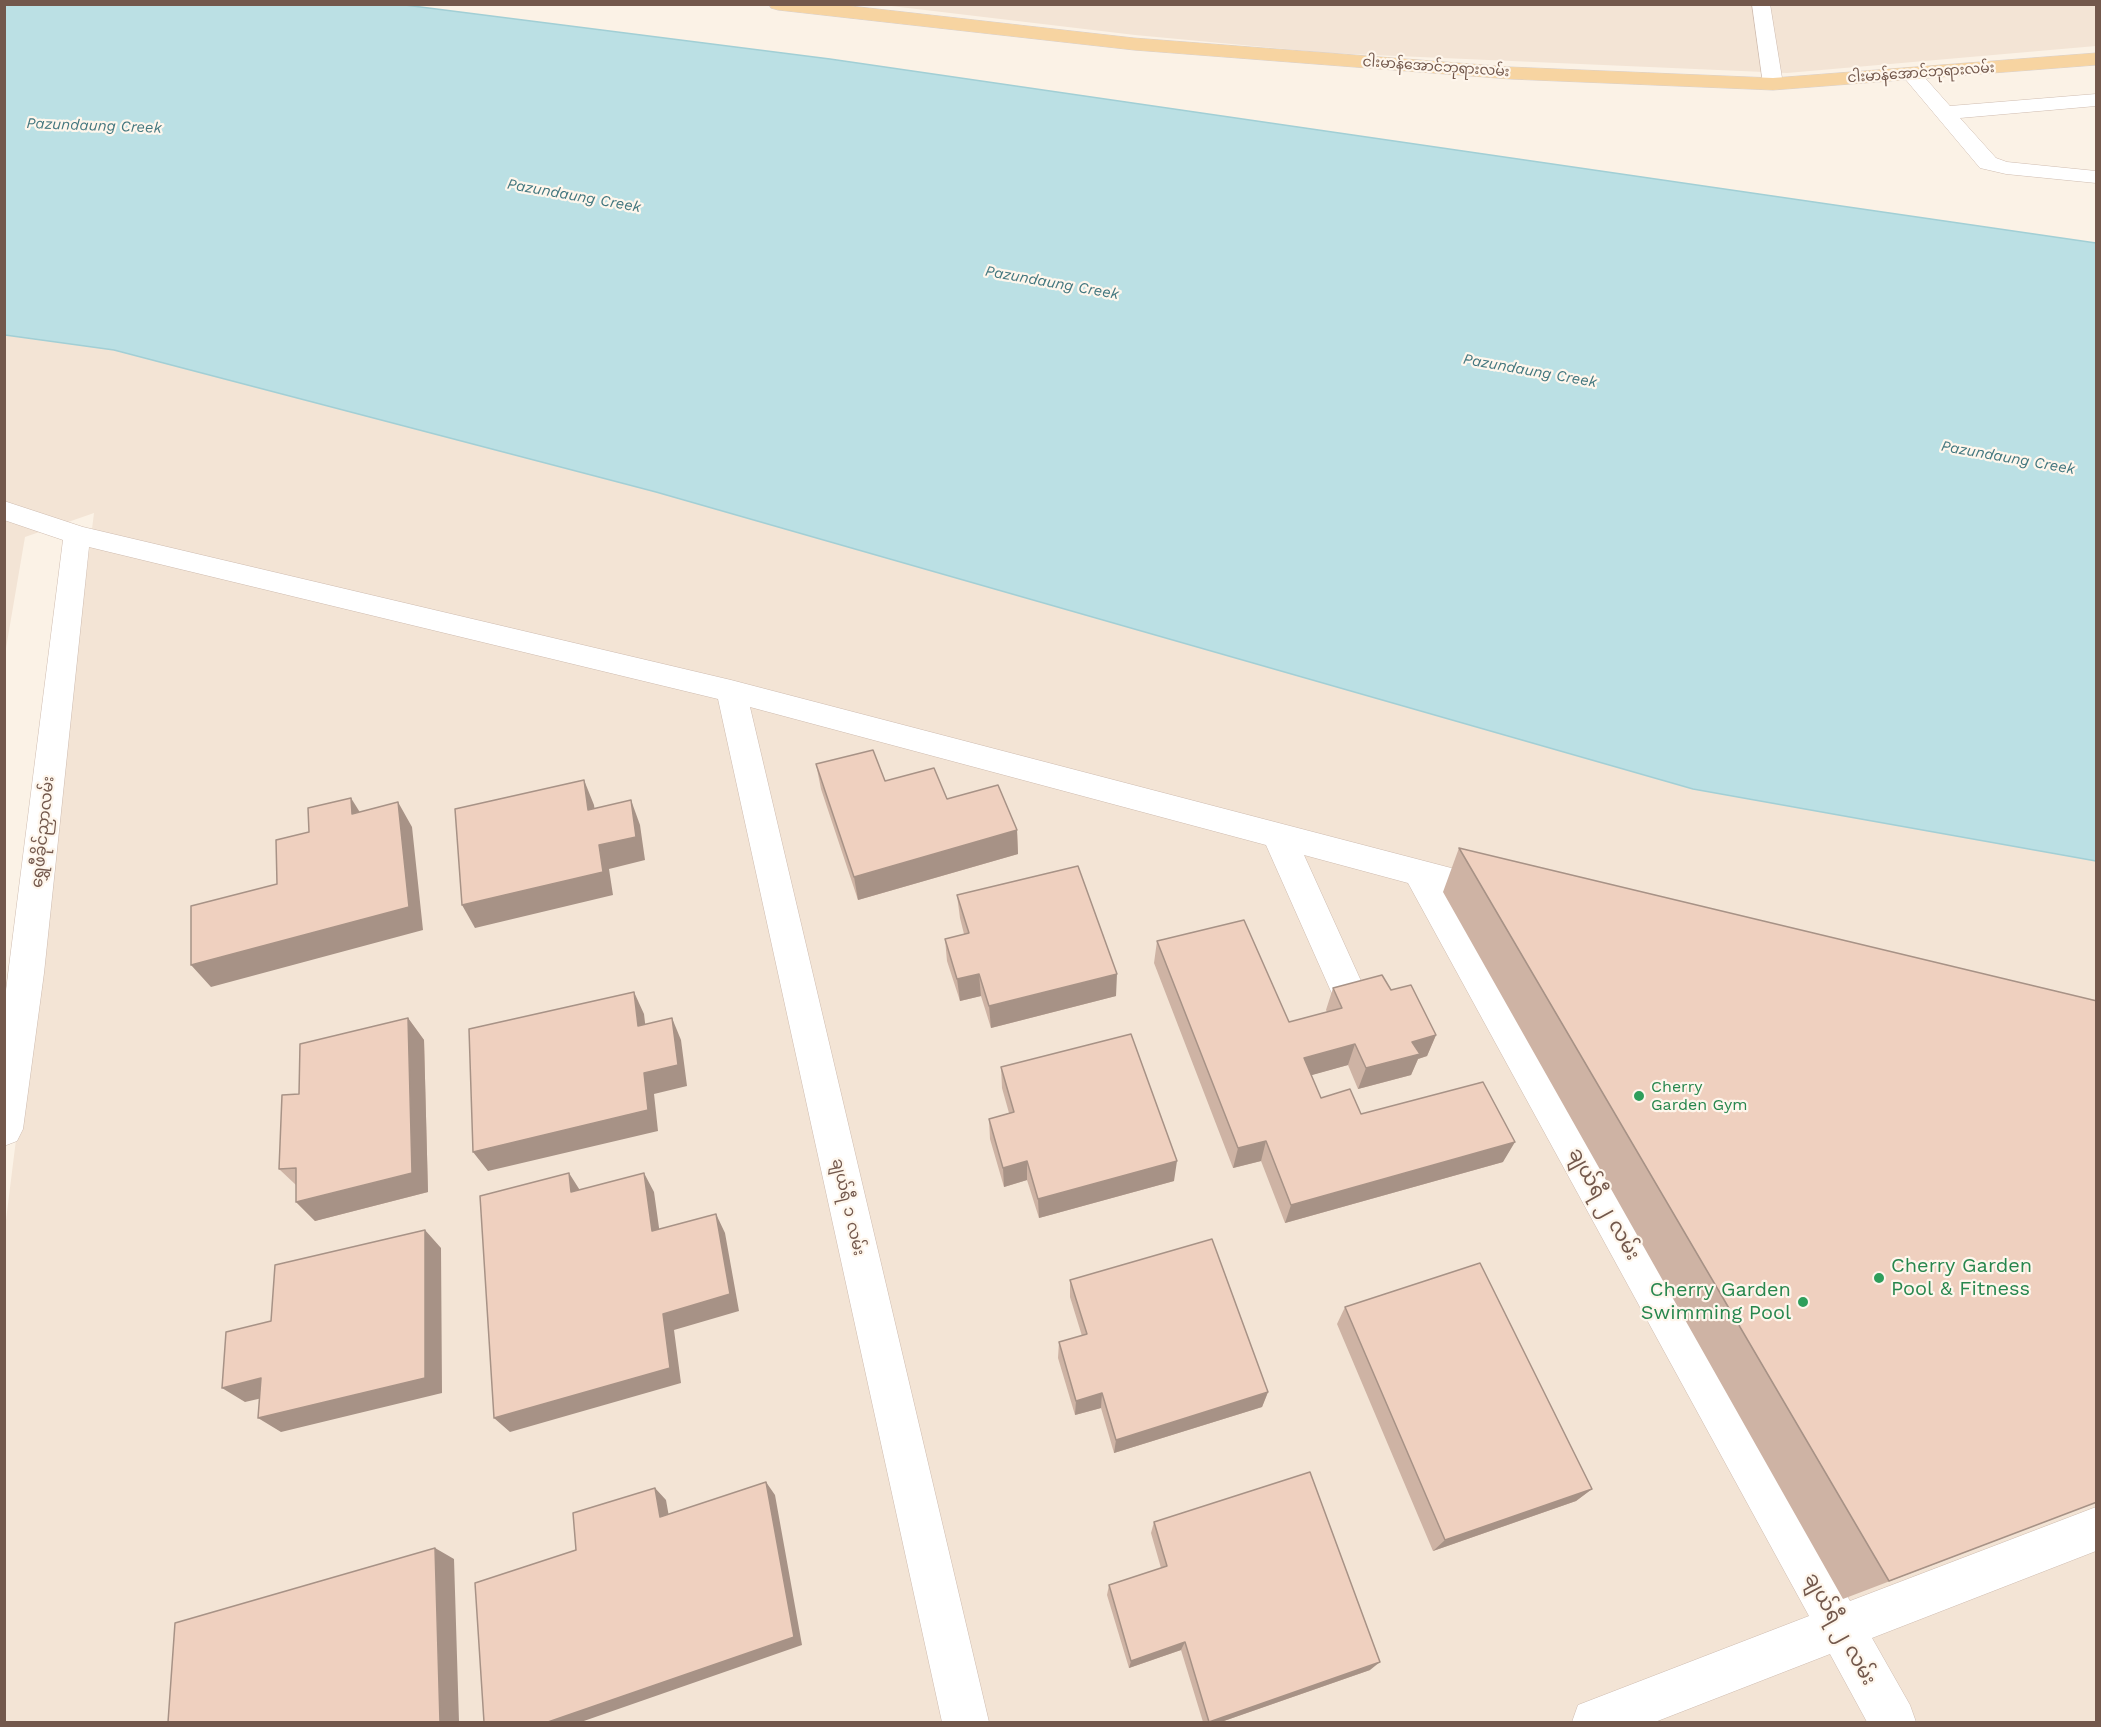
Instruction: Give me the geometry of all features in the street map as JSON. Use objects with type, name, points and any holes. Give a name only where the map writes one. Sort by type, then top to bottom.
[{"type":"main road","name":"ငါးမာန်အောင်ဘုရားလမ်း","points":[[785,5],[1134,44],[1510,73],[1773,84],[2097,59]]},
{"type":"street","points":[[1761,4],[1773,84]]},
{"type":"street","points":[[1911,74],[1988,163],[2006,168],[2097,177]]},
{"type":"street","points":[[1944,113],[2097,100]]},
{"type":"street","points":[[4,510],[77,535],[731,691],[1523,900]]},
{"type":"street","name":"ရွှေဖီခိုင်ညှာလမ်း","points":[[4,1129],[16,972],[77,535]]},
{"type":"street","name":"ချယ်ရီ ၁ လမ်း","points":[[731,691],[965,1722]]},
{"type":"street","points":[[1278,837],[1353,1003]]},
{"type":"street","name":"ချယ်ရီ ၂ လမ်း","points":[[1420,874],[1893,1722]]},
{"type":"street","points":[[1595,1722],[2097,1529]]},
{"type":"shaded area","points":[[2096,4],[2096,46],[1787,73],[1328,53],[1135,35],[883,5]]},
{"type":"shaded area","points":[[5,335],[114,350],[2096,842],[2096,1722],[5,1722],[5,1228],[94,513],[25,537],[5,654]]},
{"type":"water","name":"Pazundaung Creek","points":[[5,4],[405,5],[830,59],[2096,243],[2096,861],[1693,789],[656,492],[114,350],[5,335]]},
{"type":"building","points":[[873,750],[885,781],[934,768],[947,799],[998,785],[1017,830],[854,877],[816,764]]},
{"type":"building","points":[[584,780],[588,810],[631,800],[636,837],[599,845],[603,872],[462,905],[455,809]]},
{"type":"building","points":[[351,798],[352,814],[398,802],[409,907],[191,965],[191,906],[277,884],[276,840],[309,832],[308,808]]},
{"type":"building","name":"Cherry Garden Pool & Fitness","points":[[1459,848],[2097,1001],[2097,1502],[1889,1581]]},
{"type":"building","points":[[1078,866],[1117,974],[989,1006],[979,974],[957,979],[945,939],[969,933],[957,895]]},
{"type":"building","points":[[1244,920],[1289,1022],[1342,1008],[1333,988],[1382,975],[1391,990],[1411,985],[1436,1035],[1412,1042],[1420,1054],[1366,1068],[1355,1044],[1304,1058],[1321,1098],[1350,1089],[1361,1114],[1483,1082],[1515,1142],[1291,1205],[1266,1141],[1238,1148],[1157,941]]},
{"type":"building","points":[[634,992],[638,1026],[672,1018],[678,1065],[644,1073],[648,1110],[473,1152],[469,1029]]},
{"type":"building","points":[[408,1018],[412,1173],[296,1202],[296,1168],[279,1169],[282,1095],[299,1094],[300,1044]]},
{"type":"building","points":[[1131,1034],[1177,1161],[1038,1199],[1027,1161],[1003,1168],[989,1119],[1014,1112],[1001,1067]]},
{"type":"building","points":[[569,1173],[571,1192],[644,1173],[652,1231],[716,1214],[730,1294],[663,1314],[670,1368],[494,1418],[480,1196]]},
{"type":"building","points":[[425,1230],[425,1378],[258,1418],[261,1378],[222,1388],[226,1332],[271,1321],[275,1265]]},
{"type":"building","points":[[1212,1239],[1268,1392],[1116,1440],[1102,1393],[1076,1401],[1059,1342],[1087,1334],[1070,1280]]},
{"type":"building","points":[[1480,1263],[1592,1489],[1445,1540],[1345,1307]]},
{"type":"building","points":[[1310,1472],[1380,1662],[1209,1722],[1185,1642],[1131,1661],[1109,1585],[1167,1566],[1154,1522]]},
{"type":"building","points":[[766,1482],[794,1637],[548,1722],[484,1722],[475,1583],[576,1550],[573,1513],[655,1488],[660,1517]]},
{"type":"building","points":[[435,1548],[440,1722],[168,1722],[175,1623]]},
{"type":"place","name":"Cherry Garden Gym","points":[[1639,1096]]},
{"type":"place","name":"Cherry Garden Pool & Fitness","points":[[1879,1278]]},
{"type":"place","name":"Cherry Garden Swimming Pool","points":[[1803,1302]]}]
